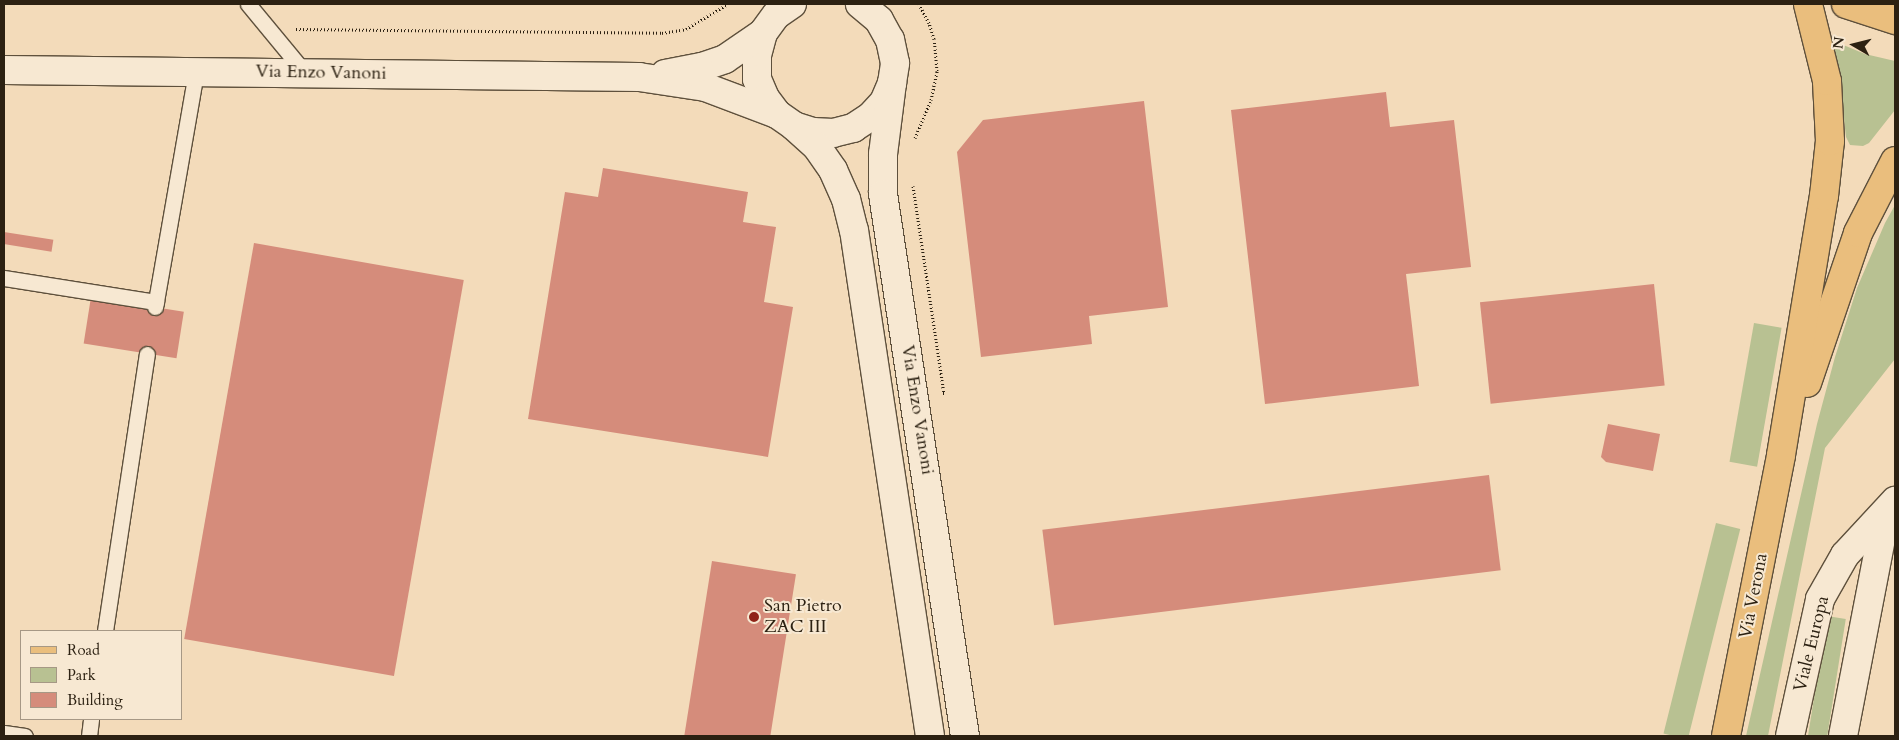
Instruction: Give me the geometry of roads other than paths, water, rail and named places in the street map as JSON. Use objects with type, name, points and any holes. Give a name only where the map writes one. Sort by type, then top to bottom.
[{"type":"main road","points":[[1782,455],[1824,196],[1830,141],[1826,81],[1808,4]]},
{"type":"main road","points":[[1846,4],[1895,20]]},
{"type":"main road","points":[[1782,455],[1858,233],[1895,161]]},
{"type":"main road","name":"Via Verona","points":[[1726,736],[1782,455]]},
{"type":"street","name":"Via Enzo Vanoni","points":[[792,4],[776,15],[763,33],[756,55],[758,79],[765,98],[786,120],[817,147],[833,170],[846,199],[854,230],[930,736]]},
{"type":"street","name":"Via Enzo Vanoni","points":[[860,4],[879,20],[890,40],[895,63],[883,154],[883,194],[965,736]]},
{"type":"street","name":"Via Enzo Vanoni","points":[[4,70],[639,77],[672,73],[725,59],[763,33]]},
{"type":"street","name":"Via Enzo Vanoni","points":[[639,77],[705,87],[786,120],[820,132],[833,133],[853,128],[875,112],[884,102],[892,83]]},
{"type":"street","name":"Viale Europa","points":[[1790,736],[1820,599],[1845,555],[1891,506]]},
{"type":"street","name":"Viale Europa","points":[[1843,736],[1891,506]]},
{"type":"lane","points":[[248,4],[305,73]]},
{"type":"lane","points":[[4,278],[155,304],[196,72]]},
{"type":"lane","points":[[105,630],[148,354]]},
{"type":"lane","points":[[89,736],[91,720]]},
{"type":"lane","points":[[4,733],[25,736]]},
{"type":"place","name":"San Pietro ZAC III","points":[[754,617]]}]
